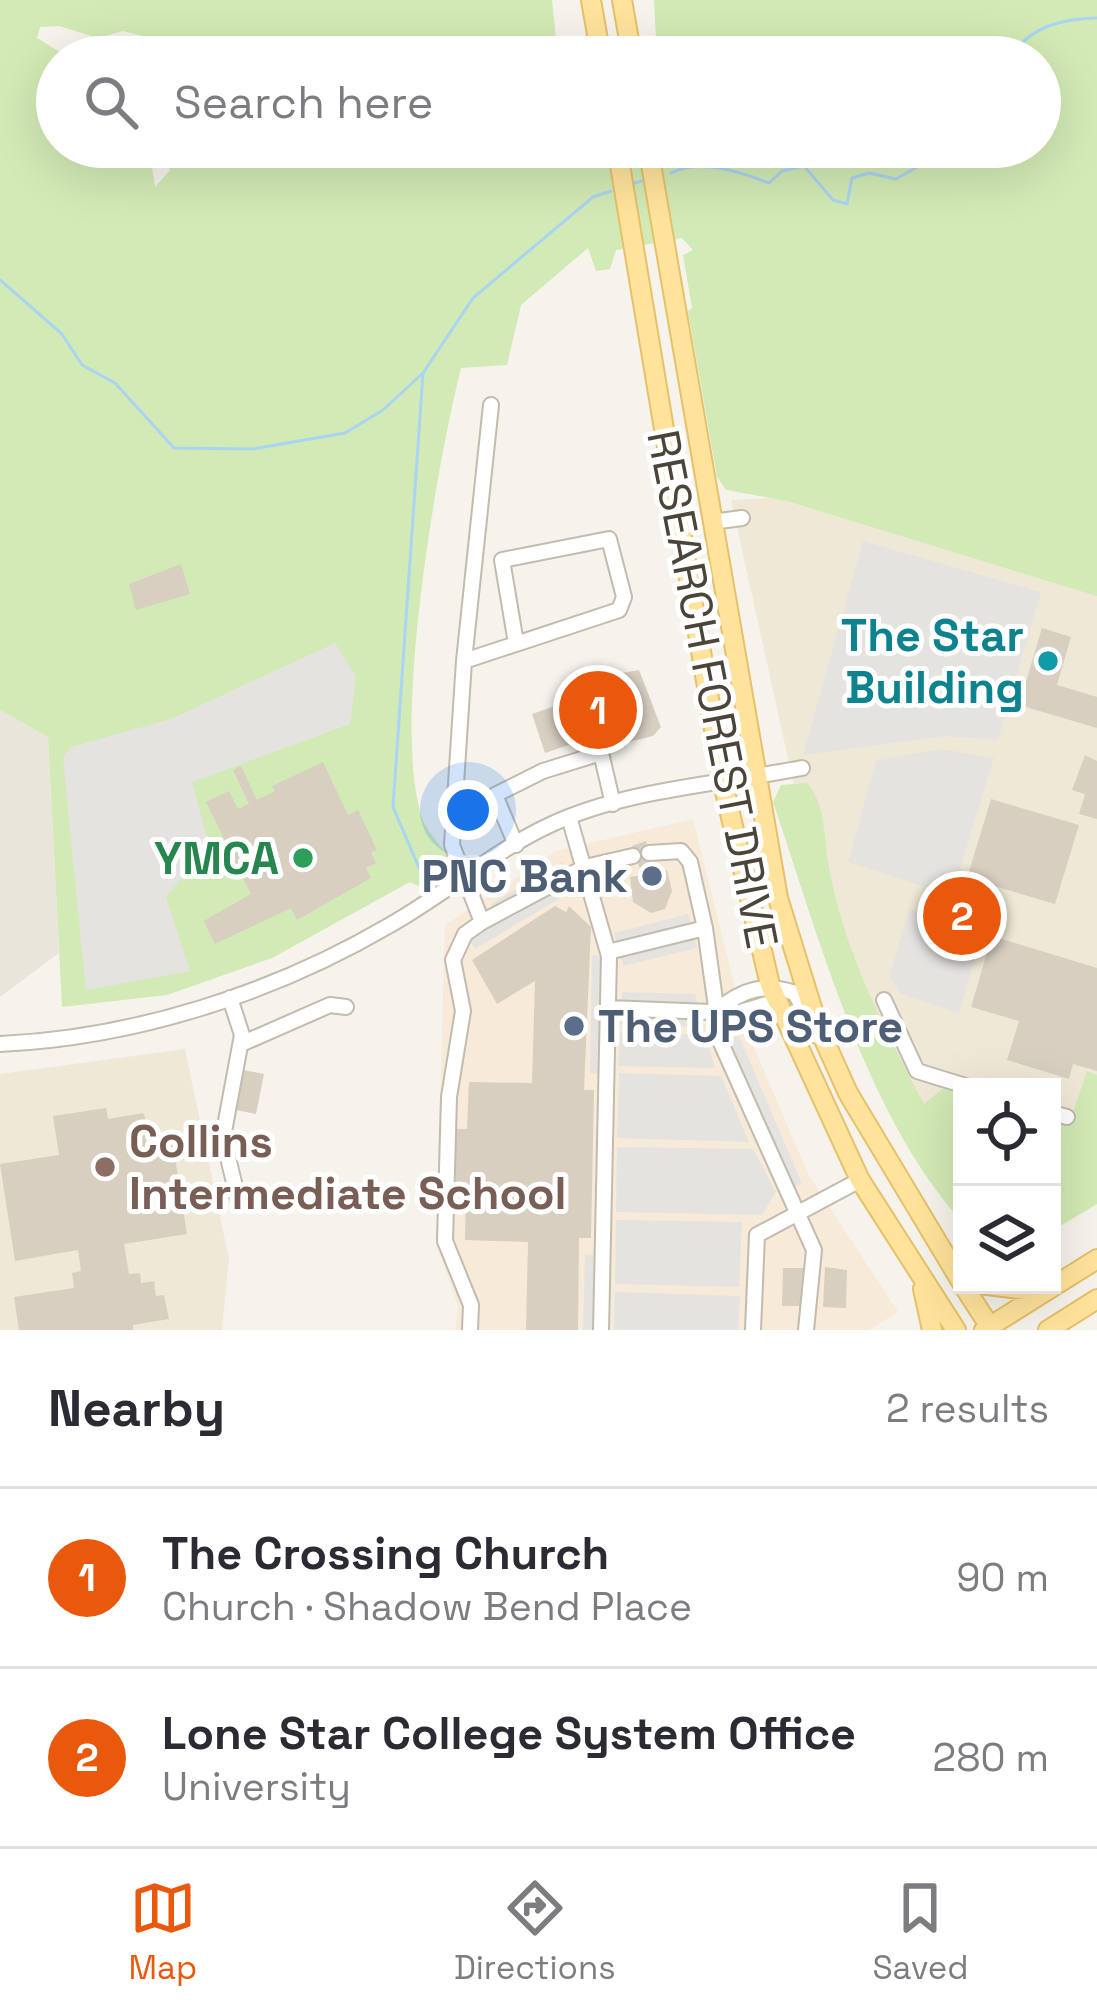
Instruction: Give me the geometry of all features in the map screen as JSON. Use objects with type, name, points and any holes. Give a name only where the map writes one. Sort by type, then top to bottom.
[{"type":"main road","points":[[591,0],[597,36]]},
{"type":"main road","points":[[622,0],[628,36]]},
{"type":"main road","name":"RESEARCH FOREST DRIVE","points":[[621,168],[723,783],[773,993],[860,1180],[956,1330]]},
{"type":"main road","name":"RESEARCH FOREST DRIVE","points":[[652,168],[778,898],[828,1048],[888,1167],[953,1267]]},
{"type":"main road","points":[[1061,1282],[1097,1259]]},
{"type":"main road","points":[[919,1273],[932,1330]]},
{"type":"main road","name":"RESEARCH FOREST DRIVE","points":[[969,1294],[988,1329]]},
{"type":"main road","points":[[988,1329],[1043,1294]]},
{"type":"main road","points":[[1053,1328],[1097,1298]]},
{"type":"street","points":[[482,922],[452,845],[464,661],[491,405]]},
{"type":"street","points":[[712,522],[742,518]]},
{"type":"street","points":[[464,661],[619,610],[625,597],[609,539],[502,560],[516,643]]},
{"type":"street","points":[[516,845],[495,795],[543,771],[602,753],[613,804]]},
{"type":"street","points":[[0,1044],[127,1026],[230,998],[342,952],[569,817],[613,804],[802,768]]},
{"type":"street","points":[[569,817],[608,952],[601,1330]]},
{"type":"street","points":[[470,1330],[471,1305],[445,1241],[449,1096],[464,1011],[453,960],[465,934],[482,922],[585,867],[641,854],[681,851],[693,874],[725,1053],[814,1250],[806,1330]]},
{"type":"street","points":[[608,952],[704,928]]},
{"type":"street","points":[[608,1008],[718,1010],[733,997],[795,993],[809,1027],[828,1048]]},
{"type":"street","points":[[230,998],[241,1044],[223,1133],[239,1204]]},
{"type":"street","points":[[884,1000],[917,1071],[953,1082]]},
{"type":"street","points":[[241,1044],[330,1005],[346,1007]]},
{"type":"street","points":[[753,1330],[757,1234],[860,1180]]},
{"type":"shaded area","points":[[788,497],[1097,593],[1097,1199],[1061,1225],[1061,1078],[953,1078],[953,1173],[925,1138],[806,840],[731,500]]},
{"type":"shaded area","points":[[863,541],[1041,592],[998,740],[945,736],[803,755]]},
{"type":"shaded area","points":[[335,643],[356,676],[350,724],[192,782],[215,867],[181,879],[166,897],[190,971],[86,990],[63,758],[71,747],[171,719]]},
{"type":"shaded area","points":[[0,710],[48,737],[59,953],[0,997]]},
{"type":"shaded area","points":[[941,749],[994,758],[952,895],[848,862],[876,761]]},
{"type":"shaded area","points":[[693,819],[744,1024],[808,1174],[898,1312],[869,1330],[455,1330],[458,1307],[436,1243],[445,925],[556,851]]},
{"type":"shaded area","points":[[563,862],[574,890],[475,949],[465,934],[499,916],[491,904]]},
{"type":"shaded area","points":[[909,909],[983,931],[959,1013],[900,993],[889,977]]},
{"type":"shaded area","points":[[688,914],[697,948],[623,966],[614,933]]},
{"type":"shaded area","points":[[592,955],[609,956],[607,1074],[590,1073]]},
{"type":"shaded area","points":[[622,992],[695,994],[705,1027],[620,1025]]},
{"type":"shaded area","points":[[620,1033],[705,1035],[715,1068],[618,1066]]},
{"type":"shaded area","points":[[739,1036],[802,1184],[788,1189],[721,1043]]},
{"type":"shaded area","name":"Collins Intermediate School","points":[[185,1049],[229,1259],[222,1330],[0,1330],[0,1074]]},
{"type":"shaded area","points":[[619,1073],[721,1076],[749,1142],[617,1138]]},
{"type":"shaded area","points":[[617,1147],[753,1149],[776,1192],[762,1215],[616,1212]]},
{"type":"shaded area","points":[[616,1220],[742,1222],[739,1287],[615,1284]]},
{"type":"shaded area","points":[[585,1255],[602,1255],[601,1330],[583,1330]]},
{"type":"shaded area","points":[[615,1292],[740,1296],[738,1330],[614,1330]]},
{"type":"green space","points":[[0,0],[552,0],[556,36],[142,36],[123,31],[92,36],[59,26],[40,27],[36,36],[36,168],[152,168],[155,187],[169,168],[1061,168],[1061,36],[656,36],[654,0],[1097,0],[1097,596],[787,501],[726,490],[717,477],[688,311],[692,308],[683,255],[693,250],[682,238],[616,250],[610,269],[596,271],[588,248],[521,305],[507,365],[461,368],[430,530],[414,663],[412,725],[414,779],[423,820],[450,857],[447,874],[425,889],[410,882],[272,958],[167,995],[62,1007],[48,737],[0,710]]},
{"type":"green space","points":[[807,783],[813,791],[843,925],[866,987],[924,1104],[946,1086],[953,1089],[953,1210],[898,1130],[848,1022],[773,802],[781,785]]},
{"type":"green space","points":[[1087,1071],[1097,1075],[1097,1204],[1061,1226],[1061,1123],[1069,1125]]},
{"type":"building","points":[[181,564],[190,594],[136,610],[129,584]]},
{"type":"building","name":"The Star Building","points":[[1042,628],[1071,637],[1057,685],[1097,697],[1097,728],[1019,705]]},
{"type":"building","points":[[639,670],[661,727],[653,736],[615,745],[608,721],[591,726],[592,737],[545,753],[532,714],[578,698],[581,707],[603,702],[594,678]]},
{"type":"building","points":[[1085,755],[1097,761],[1097,819],[1079,814],[1085,794],[1072,790]]},
{"type":"building","name":"YMCA","points":[[323,762],[348,815],[358,810],[377,850],[371,853],[376,863],[366,868],[371,878],[297,920],[291,908],[215,944],[204,921],[251,894],[206,802],[229,791],[238,809],[249,804],[233,770],[241,766],[257,800],[275,791],[272,786]]},
{"type":"building","points":[[991,799],[1079,825],[1055,904],[967,878]]},
{"type":"building","name":"PNC Bank","points":[[646,841],[654,875],[667,870],[672,891],[665,909],[651,913],[633,902],[630,877],[642,875],[632,846]]},
{"type":"building","points":[[555,906],[566,912],[569,906],[591,927],[584,1090],[594,1090],[591,1238],[579,1238],[578,1330],[526,1330],[528,1242],[465,1240],[466,1182],[454,1182],[455,1129],[467,1129],[469,1082],[532,1083],[535,981],[497,1004],[472,960]]},
{"type":"building","points":[[992,936],[1097,968],[1097,1071],[1073,1064],[1069,1079],[1007,1060],[1019,1021],[971,1007]]},
{"type":"building","points":[[239,1069],[264,1074],[256,1114],[231,1109]]},
{"type":"building","points":[[106,1108],[108,1119],[143,1113],[155,1141],[172,1138],[187,1234],[124,1244],[129,1274],[140,1273],[141,1283],[154,1281],[156,1296],[164,1295],[169,1319],[133,1325],[133,1330],[19,1330],[14,1297],[74,1288],[72,1273],[81,1271],[78,1250],[15,1261],[0,1164],[59,1155],[53,1116]]},
{"type":"building","points":[[825,1267],[847,1270],[846,1308],[823,1307]]},
{"type":"building","points":[[783,1268],[810,1268],[810,1306],[782,1306]]},
{"type":"waterway","points":[[1030,36],[1048,26],[1097,18]]},
{"type":"waterway","points":[[671,173],[688,168]]},
{"type":"waterway","points":[[714,168],[769,183],[782,171],[795,168]]},
{"type":"waterway","points":[[806,168],[833,200],[847,204],[852,178],[869,173],[896,179],[915,168]]},
{"type":"waterway","points":[[634,183],[642,181]]},
{"type":"waterway","points":[[0,280],[62,334],[82,365],[115,383],[174,448],[253,449],[345,433],[383,410],[423,373],[473,298],[593,197],[611,191]]},
{"type":"waterway","points":[[419,868],[393,807],[423,373]]},
{"type":"place","name":"The Star Building","points":[[1048,661]]},
{"type":"place","name":"The Crossing Church","points":[[598,710]]},
{"type":"place","name":"YMCA","points":[[303,858]]},
{"type":"place","name":"PNC Bank","points":[[652,876]]},
{"type":"place","name":"Lone Star College System Office","points":[[962,916]]},
{"type":"place","name":"The UPS Store","points":[[574,1026]]},
{"type":"place","name":"Collins Intermediate School","points":[[105,1167]]}]
